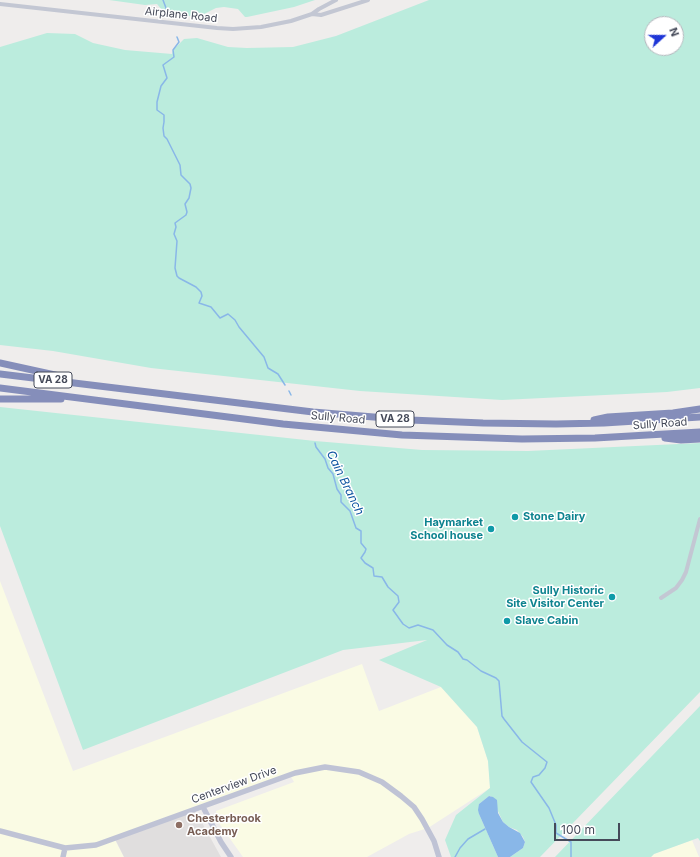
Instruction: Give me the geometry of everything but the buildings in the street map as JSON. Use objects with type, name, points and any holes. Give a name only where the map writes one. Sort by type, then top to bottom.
[{"type":"highway","points":[[0,363],[105,386]]},
{"type":"highway","name":"Sully Road","points":[[0,374],[362,417],[483,424],[581,424],[700,417]]},
{"type":"highway","name":"Sully Road","points":[[0,388],[296,425],[402,435],[522,439],[643,436],[700,432]]},
{"type":"highway","points":[[0,399],[93,400]]},
{"type":"highway","points":[[581,424],[608,417],[666,414],[700,409]]},
{"type":"highway","points":[[643,436],[681,440],[700,439]]},
{"type":"street","name":"Airplane Road","points":[[0,4],[217,28],[261,27],[284,23],[312,14],[319,8],[336,0]]},
{"type":"street","name":"Airplane Road","points":[[312,14],[321,15],[366,1]]},
{"type":"street","points":[[661,598],[676,588],[686,572],[700,519]]},
{"type":"street","name":"Centerview Drive","points":[[0,831],[65,848],[86,847],[106,843],[303,771],[325,767],[359,772],[382,782],[414,807],[428,828],[439,857]]},
{"type":"street","points":[[203,807],[221,842],[231,857]]},
{"type":"street","points":[[62,857],[65,848]]},
{"type":"shaded area","points":[[109,0],[315,0],[294,7],[245,17],[238,9],[224,7],[216,8],[200,16],[167,16],[157,4],[145,5]]},
{"type":"shaded area","points":[[429,0],[700,0],[700,388],[667,392],[502,400],[360,391],[151,368],[53,351],[0,345],[0,47],[47,33],[75,34],[93,43],[125,50],[172,54],[173,50],[184,39],[197,38],[228,47],[293,47],[336,36]]},
{"type":"shaded area","points":[[0,407],[315,441],[422,450],[528,451],[700,443],[700,692],[540,857],[510,857],[523,848],[525,842],[517,830],[509,827],[503,822],[491,796],[489,796],[479,804],[479,814],[498,857],[451,857],[445,840],[456,815],[490,788],[488,761],[477,727],[441,687],[379,660],[427,640],[343,650],[83,750],[0,526]]},
{"type":"shaded area","points":[[0,581],[73,771],[362,664],[379,711],[441,687],[477,727],[488,761],[490,788],[428,828],[409,834],[367,857],[243,857],[216,819],[216,811],[294,782],[290,775],[115,840],[124,857],[0,857]]},
{"type":"shaded area","points":[[700,706],[700,841],[698,838],[654,854],[651,857],[555,857]]},
{"type":"shaded area","name":"Chesterbrook Academy","points":[[195,810],[221,857],[124,857],[115,839]]},
{"type":"shaded area","points":[[692,840],[699,857],[651,857],[654,854]]},
{"type":"water","points":[[489,796],[497,800],[498,813],[503,822],[520,833],[525,842],[523,848],[510,857],[498,857],[479,814],[479,804]]},
{"type":"waterway","name":"Cain Branch","points":[[163,0],[169,16]]},
{"type":"waterway","name":"Cain Branch","points":[[177,37],[179,42],[173,50],[174,57],[163,65],[167,78],[161,86],[157,102],[157,110],[164,115],[164,136],[180,165],[181,175],[190,184],[191,188],[189,198],[185,204],[187,212],[186,215],[175,223],[176,227],[174,234],[177,241],[175,268],[177,276],[196,287],[201,292],[202,296],[199,303],[211,307],[220,318],[228,314],[235,320],[264,357],[268,368],[278,374],[285,385]]},
{"type":"waterway","name":"Cain Branch","points":[[289,391],[291,395]]},
{"type":"waterway","name":"Cain Branch","points":[[315,443],[316,447],[325,459],[328,468],[333,474],[337,489],[341,495],[341,502],[350,511],[356,528],[361,531],[361,543],[366,549],[361,558],[365,563],[373,568],[374,576],[382,577],[388,587],[398,596],[399,602],[393,610],[403,624],[409,628],[418,625],[433,630],[447,645],[458,652],[463,659],[467,660],[481,671],[499,681],[502,716],[522,742],[547,762],[545,768],[539,775],[533,777],[531,782],[549,808],[556,825],[556,833],[571,842],[571,857]]},
{"type":"waterway","points":[[455,857],[460,848],[468,839],[485,829]]},
{"type":"place","name":"Stone Dairy","points":[[515,517]]},
{"type":"place","name":"Haymarket School house","points":[[491,529]]},
{"type":"place","name":"Sully Historic Site Visitor Center","points":[[612,597]]},
{"type":"place","name":"Slave Cabin","points":[[507,621]]},
{"type":"place","name":"Chesterbrook Academy","points":[[179,825]]}]
